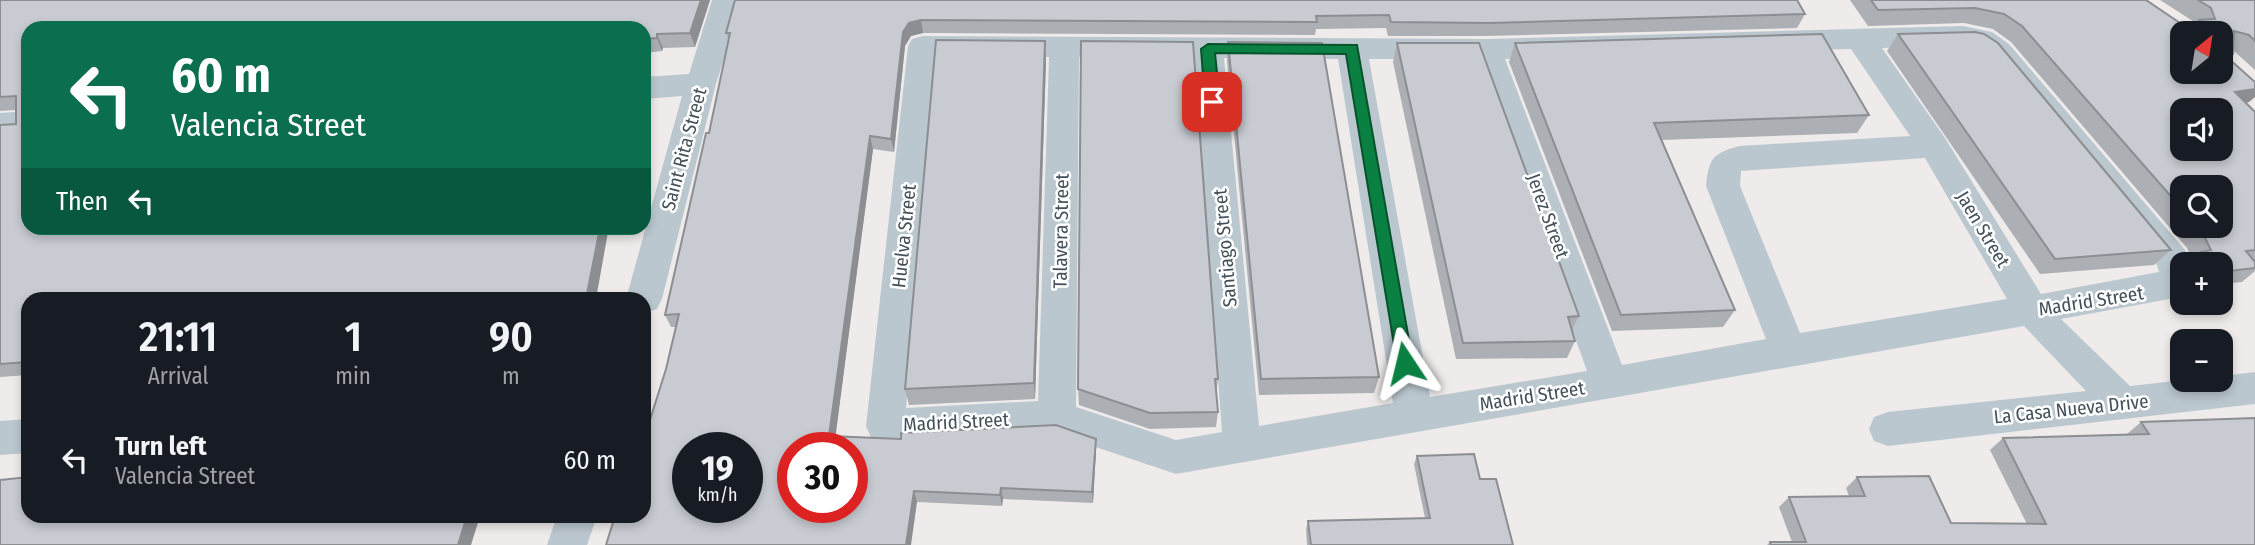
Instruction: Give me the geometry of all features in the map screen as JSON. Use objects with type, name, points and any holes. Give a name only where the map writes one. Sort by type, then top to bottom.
[{"type":"street","name":"Saint Rita Street","points":[[646,292],[701,84],[727,0]]},
{"type":"street","name":"Madrid Street","points":[[885,426],[1057,417],[1175,457],[2163,288],[2178,278],[2173,260],[1998,51],[1980,39],[1963,36],[1860,40]]},
{"type":"street","points":[[1064,46],[1486,49],[1860,40]]},
{"type":"street","name":"Jaen Street","points":[[1860,40],[1934,146],[2032,310],[2123,403]]},
{"type":"street","name":"Huelva Street","points":[[885,426],[923,46],[1064,46]]},
{"type":"street","name":"Talavera Street","points":[[1057,417],[1064,46]]},
{"type":"street","name":"Santiago Street","points":[[1208,49],[1242,447]]},
{"type":"street","points":[[1352,49],[1414,416]]},
{"type":"street","name":"Jerez Street","points":[[1486,49],[1609,383]]},
{"type":"street","points":[[651,88],[701,84]]},
{"type":"street","points":[[0,124],[21,123]]},
{"type":"street","points":[[1789,350],[1723,186],[1725,165],[1739,158],[1934,146]]},
{"type":"street","name":"La Casa Nueva Drive","points":[[1888,429],[2255,388]]},
{"type":"street","points":[[0,438],[21,436]]},
{"type":"street","points":[[567,545],[575,523]]},
{"type":"building","points":[[0,0],[701,0],[690,33],[657,34],[657,38],[651,38],[651,21],[21,21],[21,235],[599,235],[587,292],[21,292],[21,362],[0,364],[0,125],[16,124],[16,96],[0,97]]},
{"type":"building","points":[[735,0],[1797,0],[1805,14],[1490,23],[1391,22],[1389,15],[1316,16],[1317,22],[921,20],[909,23],[903,32],[891,139],[870,136],[830,432],[777,432],[777,523],[868,523],[868,438],[901,439],[901,433],[1056,425],[1096,439],[1092,492],[1001,488],[1000,495],[914,491],[906,545],[606,545],[613,523],[651,523],[651,417],[679,314],[665,315],[706,133],[709,133],[730,33],[726,33]]},
{"type":"building","points":[[1871,0],[2146,0],[2177,21],[2170,21],[2170,84],[2233,84],[2233,62],[2255,82],[2255,89],[2235,92],[2255,112],[2255,250],[2246,251],[2255,262],[2255,268],[2233,271],[2233,252],[2201,252],[2211,250],[2205,238],[2233,238],[2233,175],[2170,175],[2170,195],[2022,26],[2004,14],[1975,8],[1878,10]]},
{"type":"building","points":[[2198,0],[2255,0],[2255,41],[2249,35],[2234,31],[2233,54],[2233,21],[2199,21],[2215,19],[2211,8]]},
{"type":"building","points":[[1975,32],[1998,43],[2171,250],[2055,259],[1898,34]]},
{"type":"building","points":[[1822,34],[1869,115],[1654,123],[1735,310],[1621,315],[1515,43]]},
{"type":"building","points":[[936,40],[1045,41],[1034,383],[905,389]]},
{"type":"building","points":[[1081,41],[1193,42],[1218,379],[1215,379],[1218,412],[1150,413],[1078,389]]},
{"type":"building","points":[[1228,42],[1322,43],[1379,377],[1261,379]]},
{"type":"building","points":[[1397,43],[1479,43],[1579,316],[1568,317],[1575,341],[1463,343]]},
{"type":"building","points":[[2255,418],[2255,545],[1771,545],[1770,542],[1806,542],[1789,497],[1865,496],[1857,477],[1929,476],[1951,523],[2046,524],[2003,438],[2149,434],[2141,422]]},
{"type":"building","points":[[1474,454],[1480,479],[1496,479],[1513,545],[1311,545],[1308,521],[1430,518],[1417,456]]},
{"type":"building","points":[[21,478],[21,523],[465,523],[458,545],[0,545],[0,480]]},
{"type":"route","points":[[1212,102],[1208,49],[1352,49],[1405,363]]}]
